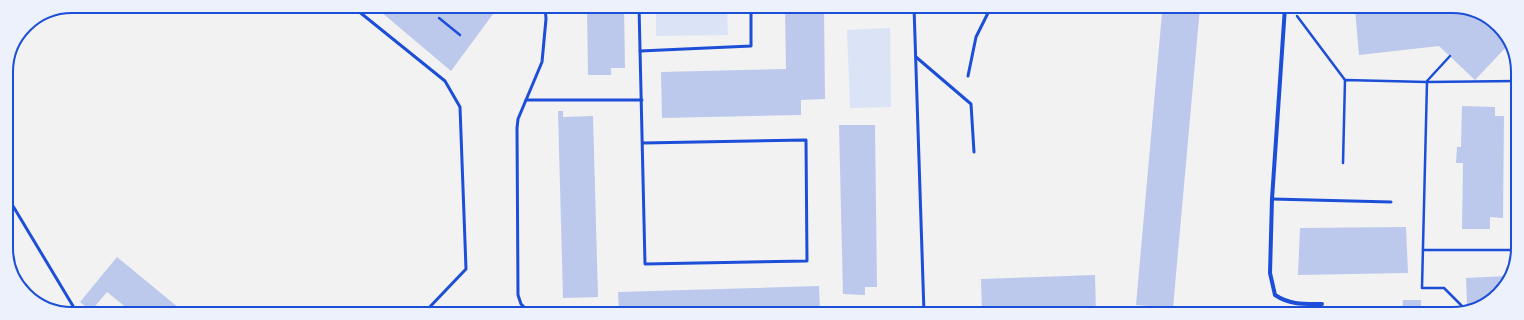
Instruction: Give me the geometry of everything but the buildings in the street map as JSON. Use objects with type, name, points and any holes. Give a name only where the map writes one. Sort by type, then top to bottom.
[{"type":"street","points":[[1285,13],[1272,199],[1270,273],[1275,295],[1283,300],[1293,304],[1322,304]]},
{"type":"lane","points":[[361,13],[445,81],[460,107],[466,269],[430,307]]},
{"type":"lane","points":[[525,307],[520,302],[518,295],[516,128],[542,62],[546,13]]},
{"type":"lane","points":[[638,13],[642,100],[645,264],[807,261],[806,140],[643,143]]},
{"type":"lane","points":[[640,51],[751,46],[750,13]]},
{"type":"lane","points":[[914,13],[924,307]]},
{"type":"lane","points":[[968,76],[976,37],[988,13]]},
{"type":"lane","points":[[916,57],[971,104],[974,152]]},
{"type":"lane","points":[[526,100],[642,100]]},
{"type":"lane","points":[[1272,199],[1391,202]]},
{"type":"lane","points":[[13,206],[74,307]]},
{"type":"path","points":[[1295,13],[1345,80],[1343,163]]},
{"type":"path","points":[[439,18],[460,35]]},
{"type":"path","points":[[1450,56],[1427,82],[1422,288],[1444,288],[1462,306]]},
{"type":"path","points":[[1345,80],[1427,82],[1511,81]]},
{"type":"path","points":[[1423,250],[1511,250]]},
{"type":"shaded area","points":[[656,13],[727,13],[728,35],[656,36]]},
{"type":"shaded area","points":[[890,28],[891,107],[850,108],[847,30]]}]
